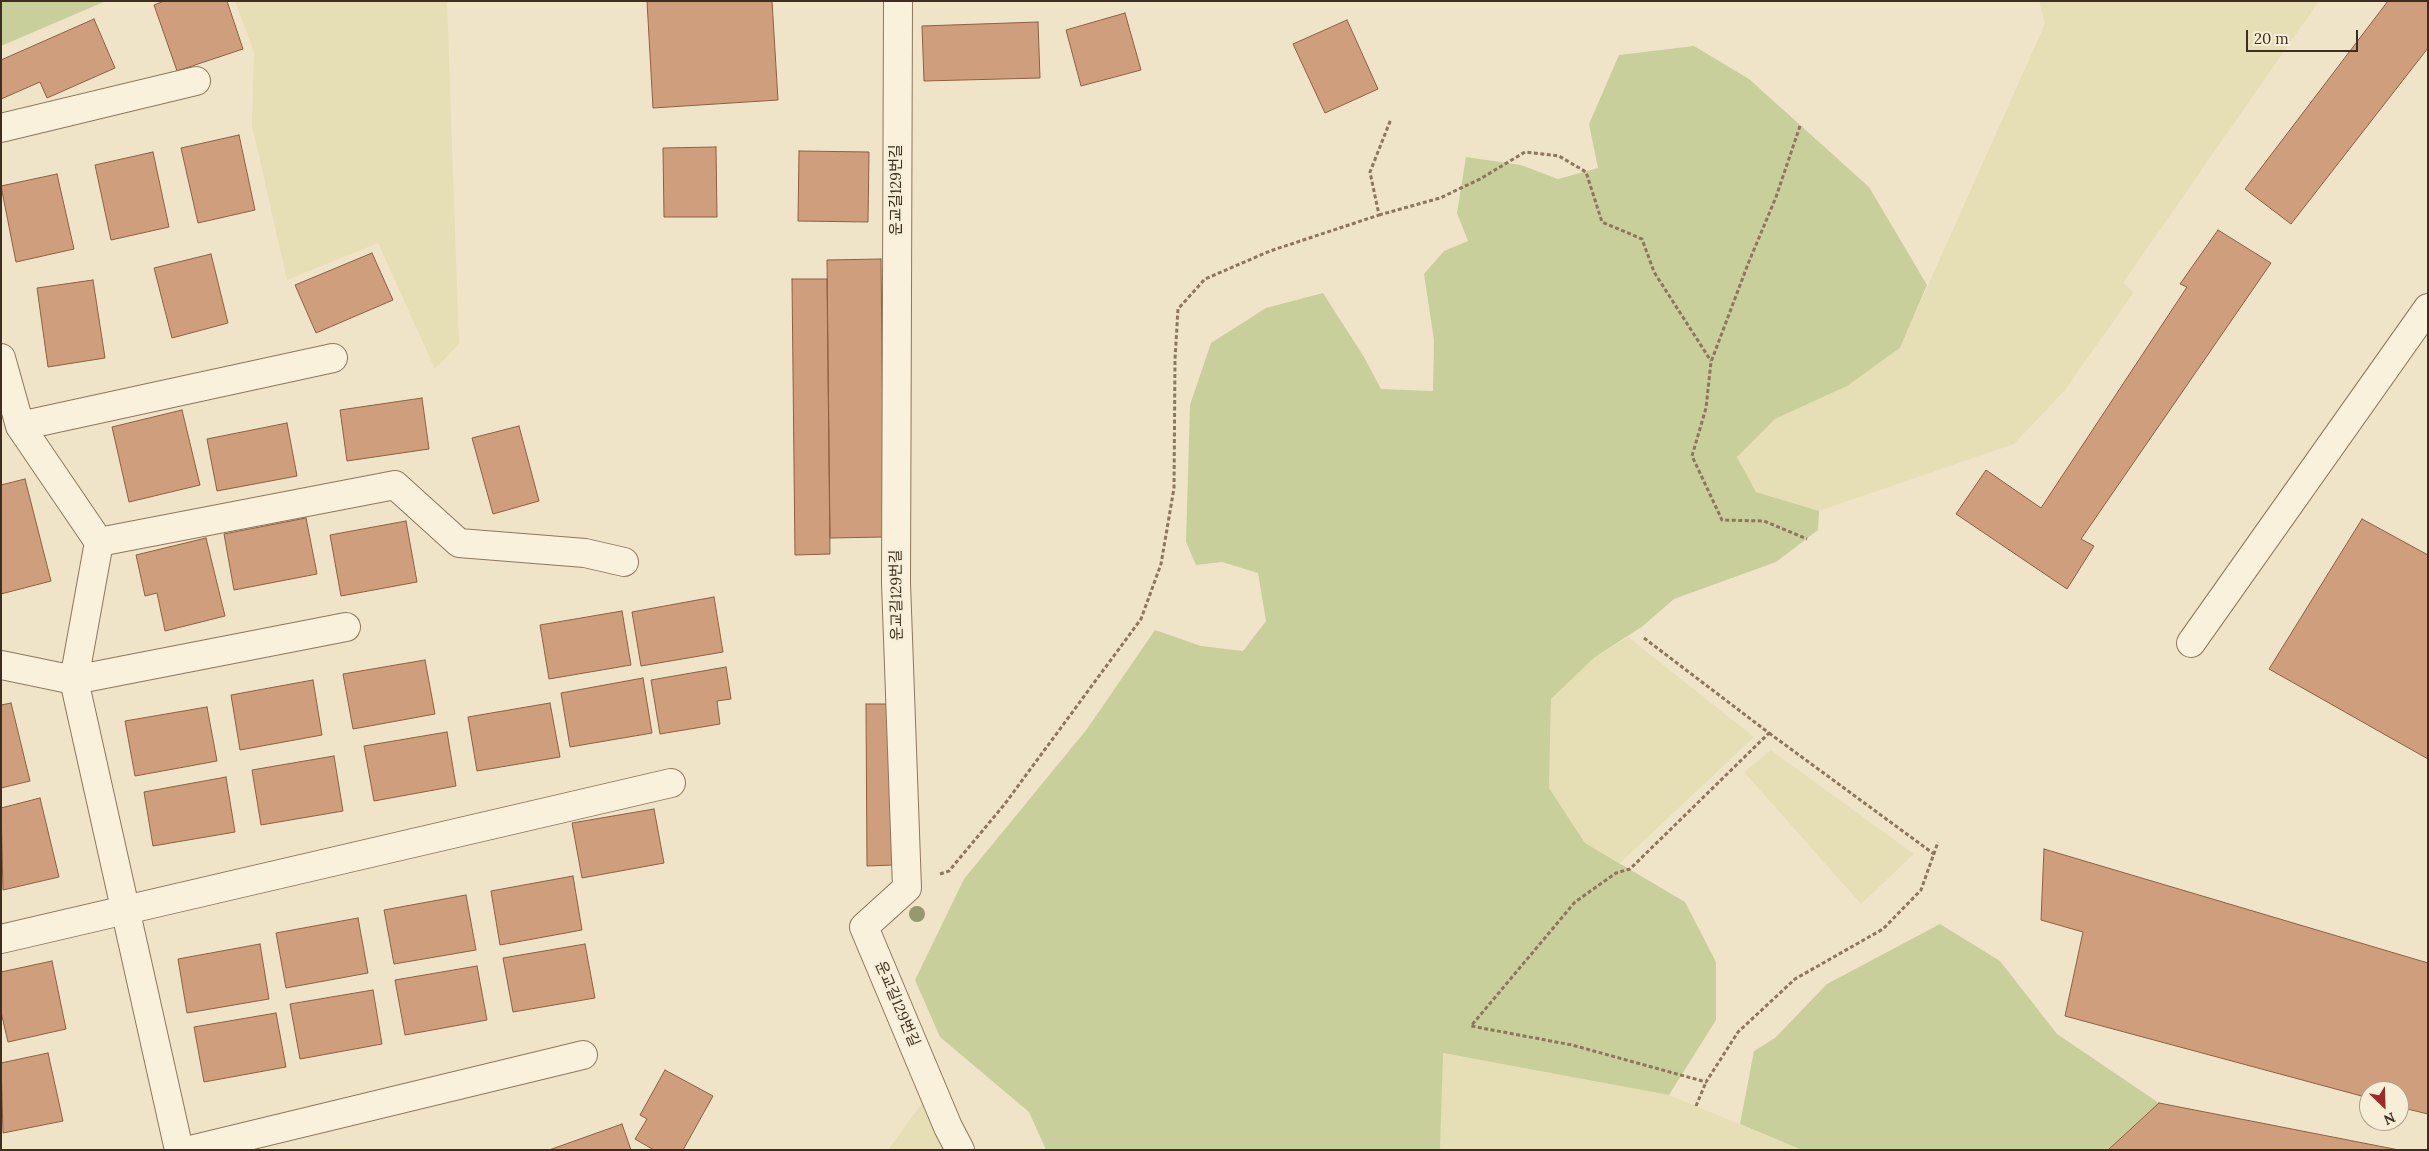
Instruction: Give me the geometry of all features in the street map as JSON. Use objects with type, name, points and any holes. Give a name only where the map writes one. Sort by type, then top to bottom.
[{"type":"street","name":"운교길129번길","points":[[898,1],[896,583],[907,888],[864,927],[944,1118],[960,1150]]},
{"type":"street","points":[[1,128],[196,81]]},
{"type":"street","points":[[2191,643],[2428,308]]},
{"type":"street","points":[[20,426],[333,358]]},
{"type":"street","points":[[2,365],[20,426],[100,542],[74,680],[179,1150]]},
{"type":"street","points":[[100,542],[395,485],[459,543],[585,553],[624,562]]},
{"type":"street","points":[[1,665],[74,680],[346,627]]},
{"type":"street","points":[[1,939],[671,783]]},
{"type":"street","points":[[190,1150],[583,1055]]},
{"type":"path","points":[[1379,215],[1370,172],[1391,119]]},
{"type":"path","points":[[1800,126],[1776,197],[1711,362],[1706,408],[1692,456],[1722,520],[1764,521],[1807,539]]},
{"type":"path","points":[[907,888],[949,871],[1004,805],[1141,619],[1161,564],[1174,488],[1175,359],[1178,309],[1205,279],[1270,251],[1379,215],[1440,198],[1480,179],[1525,152],[1559,156],[1586,172],[1602,222],[1642,239],[1654,272],[1711,362]]},
{"type":"path","points":[[1644,638],[1769,733],[1934,854]]},
{"type":"path","points":[[1706,1082],[1572,1045],[1471,1026],[1575,902],[1616,873],[1630,869],[1769,733]]},
{"type":"path","points":[[1696,1106],[1706,1082],[1738,1032],[1795,979],[1883,930],[1921,890],[1938,842]]},
{"type":"shaded area","points":[[235,1],[447,1],[459,344],[435,369],[378,243],[287,280],[252,125],[254,52]]},
{"type":"shaded area","points":[[2039,1],[2319,1],[2123,283],[2134,292],[2065,390],[2014,444],[1819,511],[1756,492],[1737,457],[1775,419],[1847,386],[1900,348],[2045,24]]},
{"type":"shaded area","points":[[1628,637],[1754,737],[1620,863],[1585,843],[1549,788],[1551,699],[1595,657]]},
{"type":"shaded area","points":[[1771,750],[1914,854],[1861,904],[1744,772]]},
{"type":"shaded area","points":[[1442,1053],[1669,1095],[1802,1150],[1440,1150]]},
{"type":"shaded area","points":[[923,1102],[944,1150],[888,1150]]},
{"type":"green space","points":[[1,1],[106,1],[1,46]]},
{"type":"green space","points":[[1694,46],[1749,79],[1869,187],[1927,285],[1900,348],[1847,386],[1775,419],[1737,457],[1756,492],[1819,511],[1818,530],[1776,562],[1674,599],[1643,626],[1595,657],[1551,699],[1549,788],[1585,843],[1685,902],[1716,962],[1716,1020],[1669,1095],[1443,1053],[1440,1150],[1046,1150],[1029,1112],[940,1037],[915,980],[964,879],[1087,729],[1155,630],[1201,646],[1243,651],[1266,621],[1258,573],[1222,562],[1196,565],[1186,542],[1190,405],[1211,343],[1266,308],[1323,293],[1364,357],[1381,389],[1433,391],[1434,340],[1424,274],[1444,251],[1468,241],[1457,213],[1466,157],[1521,165],[1558,179],[1598,168],[1589,124],[1619,55]]},
{"type":"green space","points":[[1940,924],[2000,961],[2057,1034],[2159,1103],[2108,1150],[1802,1150],[1740,1124],[1754,1051],[1775,1038],[1827,984]]},
{"type":"building","points":[[164,1],[227,1],[243,49],[177,71],[154,5]]},
{"type":"building","points":[[647,1],[772,1],[778,100],[653,108]]},
{"type":"building","points":[[2388,1],[2428,1],[2428,48],[2291,224],[2245,189]]},
{"type":"building","points":[[1125,13],[1141,70],[1081,86],[1066,30]]},
{"type":"building","points":[[94,19],[115,68],[47,98],[40,82],[1,99],[1,60]]},
{"type":"building","points":[[1347,20],[1378,89],[1325,113],[1293,44]]},
{"type":"building","points":[[1038,22],[1040,78],[924,81],[922,26]]},
{"type":"building","points":[[239,135],[255,210],[198,223],[181,148]]},
{"type":"building","points":[[716,147],[717,217],[664,217],[663,148]]},
{"type":"building","points":[[799,151],[869,152],[868,222],[798,221]]},
{"type":"building","points":[[153,152],[169,227],[111,240],[95,165]]},
{"type":"building","points":[[57,174],[74,249],[16,262],[1,186]]},
{"type":"building","points":[[2218,230],[2271,263],[2081,539],[2094,546],[2067,589],[1956,514],[1986,470],[2041,508],[2187,287],[2180,284]]},
{"type":"building","points":[[372,253],[393,300],[316,333],[295,285]]},
{"type":"building","points":[[211,254],[228,323],[172,338],[154,268]]},
{"type":"building","points":[[881,259],[884,537],[830,538],[827,260]]},
{"type":"building","points":[[792,279],[827,279],[830,554],[795,555]]},
{"type":"building","points":[[93,280],[105,358],[48,367],[37,288]]},
{"type":"building","points":[[422,398],[429,449],[347,461],[340,410]]},
{"type":"building","points":[[182,410],[200,485],[129,502],[112,427]]},
{"type":"building","points":[[287,423],[297,476],[217,491],[207,439]]},
{"type":"building","points":[[519,426],[539,501],[493,514],[472,438]]},
{"type":"building","points":[[25,479],[51,581],[1,594],[1,485]]},
{"type":"building","points":[[306,518],[317,574],[234,590],[224,534]]},
{"type":"building","points":[[2362,519],[2428,555],[2428,759],[2269,669]]},
{"type":"building","points":[[406,521],[417,582],[341,596],[330,535]]},
{"type":"building","points":[[206,538],[225,616],[165,631],[157,593],[145,596],[136,555]]},
{"type":"building","points":[[714,597],[723,652],[641,666],[632,612]]},
{"type":"building","points":[[622,611],[631,665],[549,679],[540,625]]},
{"type":"building","points":[[425,660],[435,714],[353,729],[343,674]]},
{"type":"building","points":[[726,667],[731,699],[717,701],[720,724],[660,734],[651,680]]},
{"type":"building","points":[[643,678],[652,733],[570,747],[561,693]]},
{"type":"building","points":[[313,680],[322,735],[240,750],[231,695]]},
{"type":"building","points":[[11,703],[30,781],[1,788],[1,705]]},
{"type":"building","points":[[550,703],[560,757],[477,771],[468,717]]},
{"type":"building","points":[[866,704],[892,704],[893,865],[867,866]]},
{"type":"building","points":[[207,707],[217,761],[135,776],[125,721]]},
{"type":"building","points":[[447,732],[456,786],[374,801],[364,746]]},
{"type":"building","points":[[334,756],[343,811],[261,825],[252,770]]},
{"type":"building","points":[[226,777],[235,832],[153,846],[144,792]]},
{"type":"building","points":[[40,798],[59,877],[3,890],[1,808]]},
{"type":"building","points":[[654,809],[664,863],[582,878],[572,823]]},
{"type":"building","points":[[2044,849],[2428,963],[2428,1114],[2409,1109],[2409,1081],[2359,1081],[2359,1095],[2065,1016],[2083,932],[2041,920]]},
{"type":"building","points":[[573,876],[582,930],[500,945],[491,891]]},
{"type":"building","points":[[466,895],[476,950],[394,964],[384,910]]},
{"type":"building","points":[[358,918],[368,973],[286,988],[276,933]]},
{"type":"building","points":[[260,944],[269,999],[187,1013],[178,959]]},
{"type":"building","points":[[585,944],[595,998],[513,1012],[503,958]]},
{"type":"building","points":[[52,961],[66,1029],[8,1042],[1,1012],[1,972]]},
{"type":"building","points":[[477,966],[487,1020],[405,1035],[395,980]]},
{"type":"building","points":[[373,990],[382,1044],[300,1059],[290,1004]]},
{"type":"building","points":[[276,1013],[286,1067],[204,1082],[194,1027]]},
{"type":"building","points":[[48,1053],[63,1121],[3,1133],[1,1063]]},
{"type":"building","points":[[665,1070],[713,1096],[683,1150],[654,1150],[635,1139],[647,1119],[640,1115]]},
{"type":"building","points":[[2159,1103],[2399,1150],[2108,1150]]},
{"type":"building","points":[[622,1124],[631,1150],[549,1150]]}]
